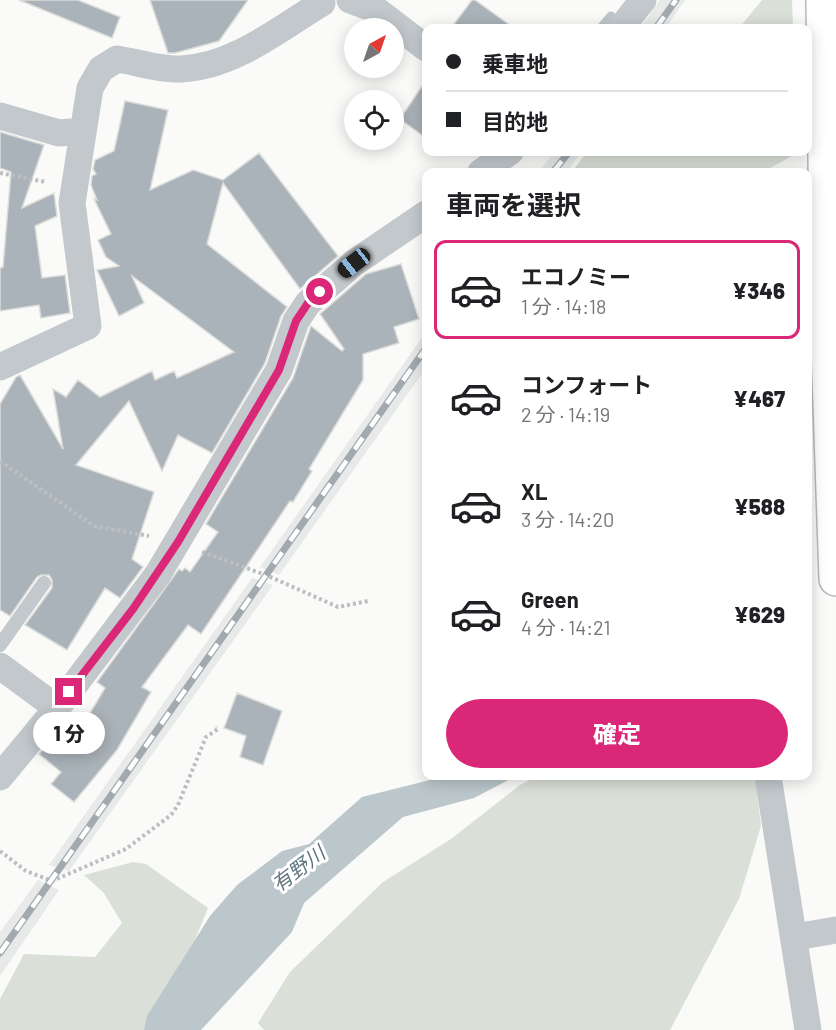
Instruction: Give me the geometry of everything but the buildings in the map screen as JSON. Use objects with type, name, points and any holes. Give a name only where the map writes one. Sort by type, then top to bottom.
[{"type":"highway","points":[[823,0],[827,318],[836,579]]},
{"type":"street","points":[[350,0],[375,9],[422,45]]},
{"type":"street","points":[[0,367],[88,326],[72,202],[90,88],[101,69],[117,59],[180,69],[214,63],[245,50],[326,1]]},
{"type":"street","points":[[624,24],[637,3]]},
{"type":"street","points":[[0,116],[59,133],[83,130]]},
{"type":"street","points":[[487,168],[504,156]]},
{"type":"street","points":[[0,777],[57,708],[139,600],[178,542],[279,370],[296,321],[308,303],[354,263],[422,217]]},
{"type":"street","points":[[0,666],[57,708]]},
{"type":"street","points":[[769,780],[808,1030]]},
{"type":"street","points":[[795,937],[836,930]]},
{"type":"lane","points":[[0,645],[44,583]]},
{"type":"path","points":[[0,173],[75,187]]},
{"type":"path","points":[[0,851],[26,871],[52,881],[126,849],[171,815],[178,805],[206,737],[218,729],[216,727]]},
{"type":"shaded area","points":[[660,0],[685,0],[669,24],[643,24]]},
{"type":"shaded area","points":[[762,0],[792,0],[793,24],[742,24]]},
{"type":"shaded area","points":[[551,156],[578,156],[570,168],[542,168]]},
{"type":"shaded area","points":[[584,156],[792,156],[770,168],[575,168]]},
{"type":"shaded area","points":[[422,338],[422,374],[279,575],[260,567]]},
{"type":"shaded area","points":[[252,578],[273,585],[69,871],[49,865]]},
{"type":"shaded area","points":[[529,780],[755,780],[761,826],[739,899],[670,1030],[264,1030],[258,1023],[290,972],[383,882],[451,839]]},
{"type":"shaded area","points":[[133,862],[146,864],[208,908],[191,949],[147,1030],[0,1030],[0,999],[24,954],[95,957],[122,923],[103,892],[84,875]]},
{"type":"shaded area","points":[[38,880],[59,890],[0,976],[0,932]]},
{"type":"water","name":"有野川","points":[[430,780],[508,780],[474,798],[403,817],[304,903],[292,932],[201,1030],[144,1030],[147,1016],[210,916],[237,885],[282,851],[309,844],[362,797]]},
{"type":"waterway","points":[[604,24],[611,16]]},
{"type":"tunnel","points":[[812,358],[836,336]]},
{"type":"railway","points":[[659,24],[676,0]]},
{"type":"railway","points":[[556,168],[566,156]]},
{"type":"railway","points":[[0,953],[422,354]]},
{"type":"route","points":[[69,692],[158,574],[279,370],[296,321],[308,303],[320,292]]}]
